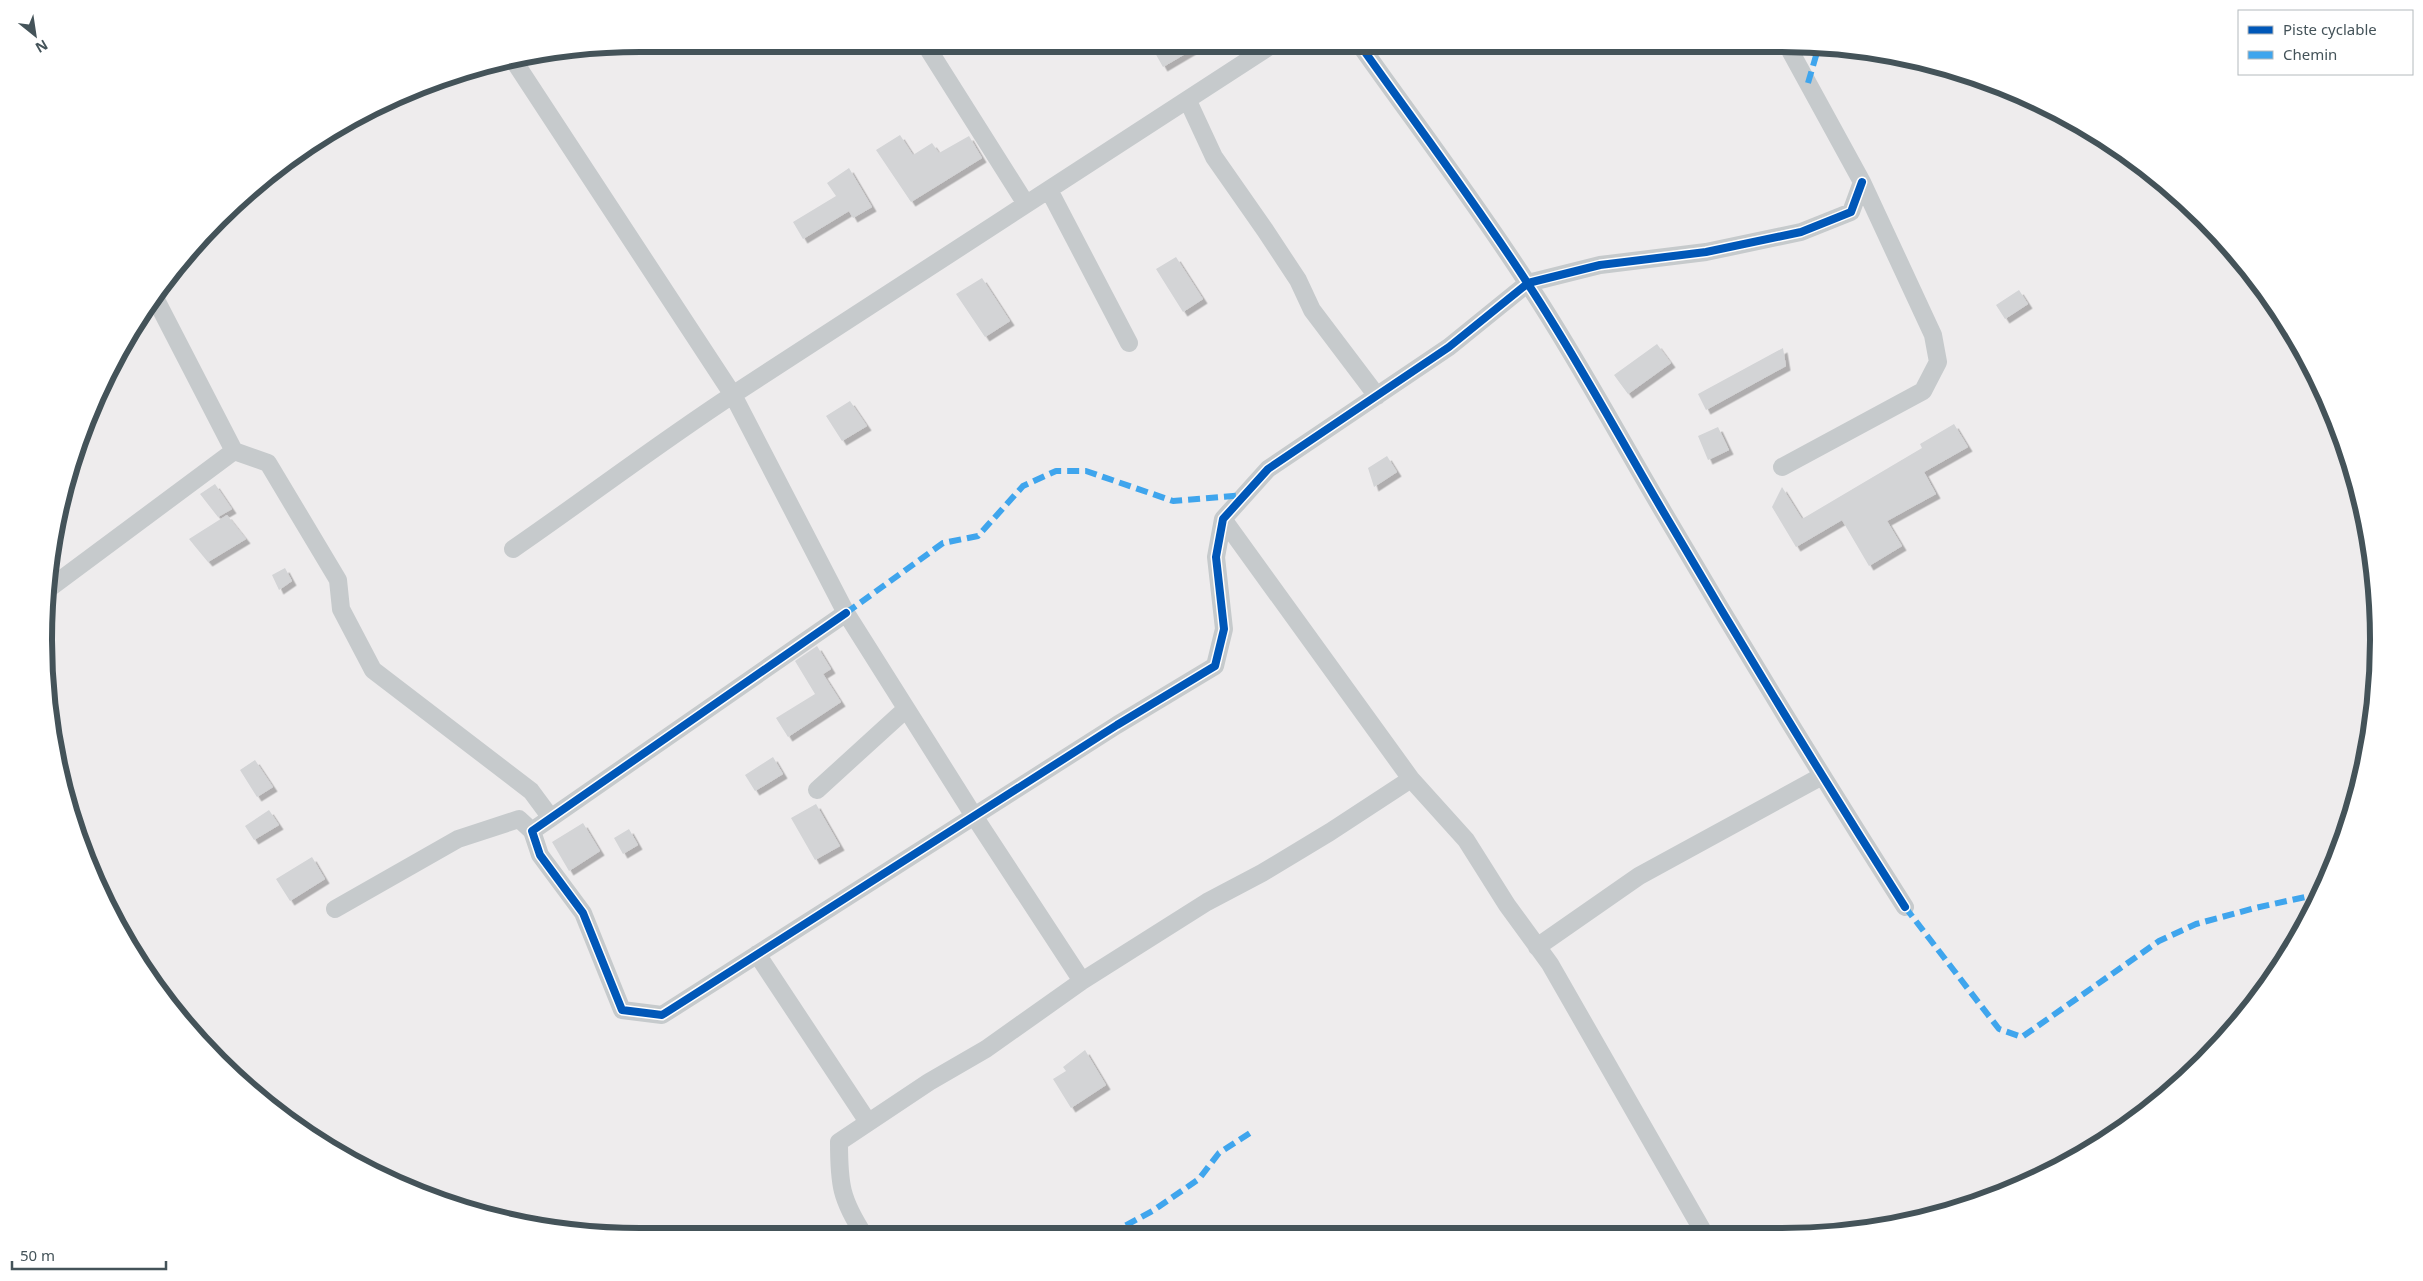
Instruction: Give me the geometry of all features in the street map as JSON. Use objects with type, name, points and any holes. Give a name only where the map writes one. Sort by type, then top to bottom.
[{"type":"street","points":[[930,52],[1026,204]]},
{"type":"street","points":[[513,549],[733,395],[970,243],[1026,204],[1261,52]]},
{"type":"street","points":[[1366,52],[1528,282],[1822,776],[1905,907]]},
{"type":"street","points":[[1782,467],[1923,391],[1938,362],[1933,335],[1862,182],[1792,53]]},
{"type":"street","points":[[517,66],[733,395],[846,613],[974,816],[1082,981]]},
{"type":"street","points":[[1188,101],[1214,157],[1298,280],[1312,310],[1377,396]]},
{"type":"street","points":[[336,909],[458,839],[519,819],[532,831],[540,855],[583,913],[622,1010],[662,1015],[974,816],[1215,666],[1224,629],[1216,557],[1223,519],[1268,469],[1449,347],[1528,282],[1600,265],[1706,252],[1801,232],[1851,212],[1862,182]]},
{"type":"street","points":[[1048,190],[1129,343]]},
{"type":"street","points":[[159,305],[234,451],[268,463],[338,580],[341,609],[373,670],[531,791],[551,818]]},
{"type":"street","points":[[56,583],[234,451]]},
{"type":"street","points":[[1223,519],[1412,779],[1466,840],[1507,905],[1550,964],[1701,1228]]},
{"type":"street","points":[[532,831],[846,613]]},
{"type":"street","points":[[818,790],[906,709]]},
{"type":"street","points":[[1537,947],[1639,876],[1822,776]]},
{"type":"street","points":[[860,1228],[849,1211],[839,1180],[839,1142],[986,1049],[1082,981],[1207,902],[1304,848],[1412,779]]},
{"type":"street","points":[[757,954],[868,1122]]},
{"type":"building","points":[[1155,52],[1188,52],[1163,67]]},
{"type":"building","points":[[900,135],[913,155],[932,143],[939,153],[969,136],[982,158],[911,202],[876,150]]},
{"type":"building","points":[[849,168],[872,207],[853,218],[849,211],[803,239],[793,222],[836,196],[827,183]]},
{"type":"building","points":[[1176,257],[1203,299],[1183,312],[1156,269]]},
{"type":"building","points":[[982,278],[1010,321],[985,337],[956,294]]},
{"type":"building","points":[[2019,290],[2028,304],[2005,319],[1996,305]]},
{"type":"building","points":[[1657,344],[1671,363],[1628,394],[1614,375]]},
{"type":"building","points":[[1783,348],[1786,366],[1706,410],[1698,394]]},
{"type":"building","points":[[850,401],[867,426],[842,441],[826,416]]},
{"type":"building","points":[[1954,424],[1968,447],[1924,472],[1936,494],[1887,521],[1902,546],[1869,566],[1842,520],[1796,547],[1772,507],[1782,487],[1802,519],[1922,448],[1920,444]]},
{"type":"building","points":[[1718,427],[1729,450],[1708,460],[1698,436]]},
{"type":"building","points":[[1387,456],[1397,472],[1374,487],[1368,468]]},
{"type":"building","points":[[215,484],[232,509],[218,517],[200,494]]},
{"type":"building","points":[[227,515],[246,539],[208,562],[189,539]]},
{"type":"building","points":[[285,568],[292,581],[279,590],[272,575]]},
{"type":"building","points":[[817,646],[831,669],[823,674],[841,702],[788,737],[776,718],[815,694],[795,661]]},
{"type":"building","points":[[773,757],[783,774],[755,791],[745,775]]},
{"type":"building","points":[[255,760],[273,787],[257,797],[240,770]]},
{"type":"building","points":[[816,804],[840,846],[815,860],[791,818]]},
{"type":"building","points":[[269,810],[279,825],[254,840],[245,826]]},
{"type":"building","points":[[583,823],[600,851],[569,871],[552,842]]},
{"type":"building","points":[[629,829],[638,845],[623,854],[614,838]]},
{"type":"building","points":[[312,857],[325,879],[290,901],[276,879]]},
{"type":"building","points":[[1085,1050],[1106,1085],[1071,1108],[1053,1079],[1066,1071],[1063,1067]]},
{"type":"marked path","points":[[1808,83],[1817,54]]},
{"type":"marked path","points":[[846,613],[943,543],[978,536],[1023,486],[1056,471],[1086,471],[1173,501],[1245,495]]},
{"type":"marked path","points":[[1905,907],[1999,1029],[2022,1037],[2159,941],[2196,924],[2313,895]]},
{"type":"marked path","points":[[1121,1228],[1154,1210],[1199,1179],[1219,1153],[1250,1133]]},
{"type":"cycle path","points":[[1365,52],[1508,253],[1546,312],[1753,662],[1905,907]]},
{"type":"cycle path","points":[[846,613],[532,831],[540,855],[583,913],[622,1010],[662,1015],[1117,725],[1215,666],[1224,629],[1216,557],[1223,519],[1268,469],[1449,347],[1528,283],[1600,265],[1706,252],[1801,232],[1851,212],[1862,182]]}]
